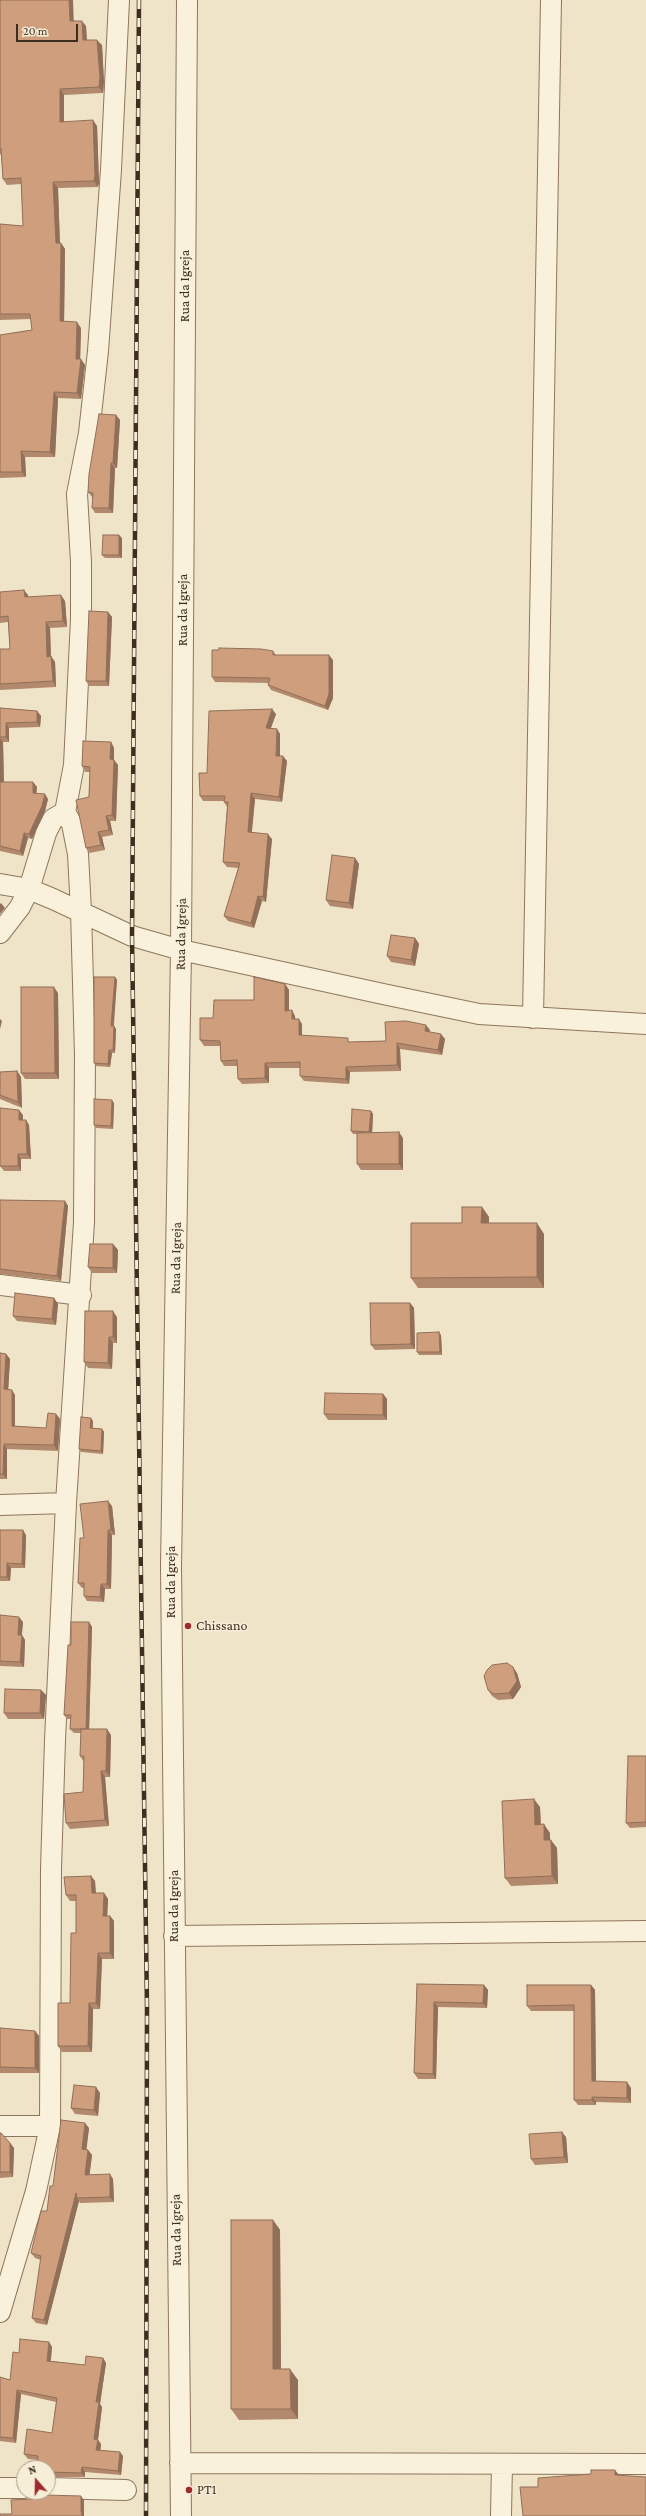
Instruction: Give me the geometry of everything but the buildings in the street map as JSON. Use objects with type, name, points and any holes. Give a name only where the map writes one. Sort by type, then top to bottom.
[{"type":"street","points":[[0,2312],[36,2191],[50,2126],[51,1869],[66,1503],[81,1295],[84,1222],[85,1055],[82,911],[78,854],[72,824],[65,812],[72,778],[78,714],[81,562],[77,494],[89,433],[98,351],[111,170],[119,0]]},
{"type":"street","name":"Rua da Igreja","points":[[181,2516],[171,1566],[181,950],[187,0]]},
{"type":"street","points":[[533,1018],[551,0]]},
{"type":"street","points":[[0,933],[20,907],[29,890],[46,833],[53,819],[65,812]]},
{"type":"street","points":[[0,884],[29,890],[82,911],[132,936],[181,950],[479,1014],[646,1024]]},
{"type":"street","points":[[0,1285],[81,1295]]},
{"type":"street","points":[[0,1505],[66,1503]]},
{"type":"street","points":[[174,1936],[646,1931]]},
{"type":"street","points":[[0,2126],[50,2126]]},
{"type":"street","points":[[180,2463],[646,2464]]},
{"type":"street","points":[[501,2516],[502,2464]]},
{"type":"street","points":[[0,2488],[16,2488]]},
{"type":"street","points":[[56,2488],[126,2490]]},
{"type":"railway","points":[[139,0],[132,936],[147,2007],[146,2516]]},
{"type":"place","name":"Chissano","points":[[188,1626]]},
{"type":"place","name":"PT1","points":[[189,2490]]}]
